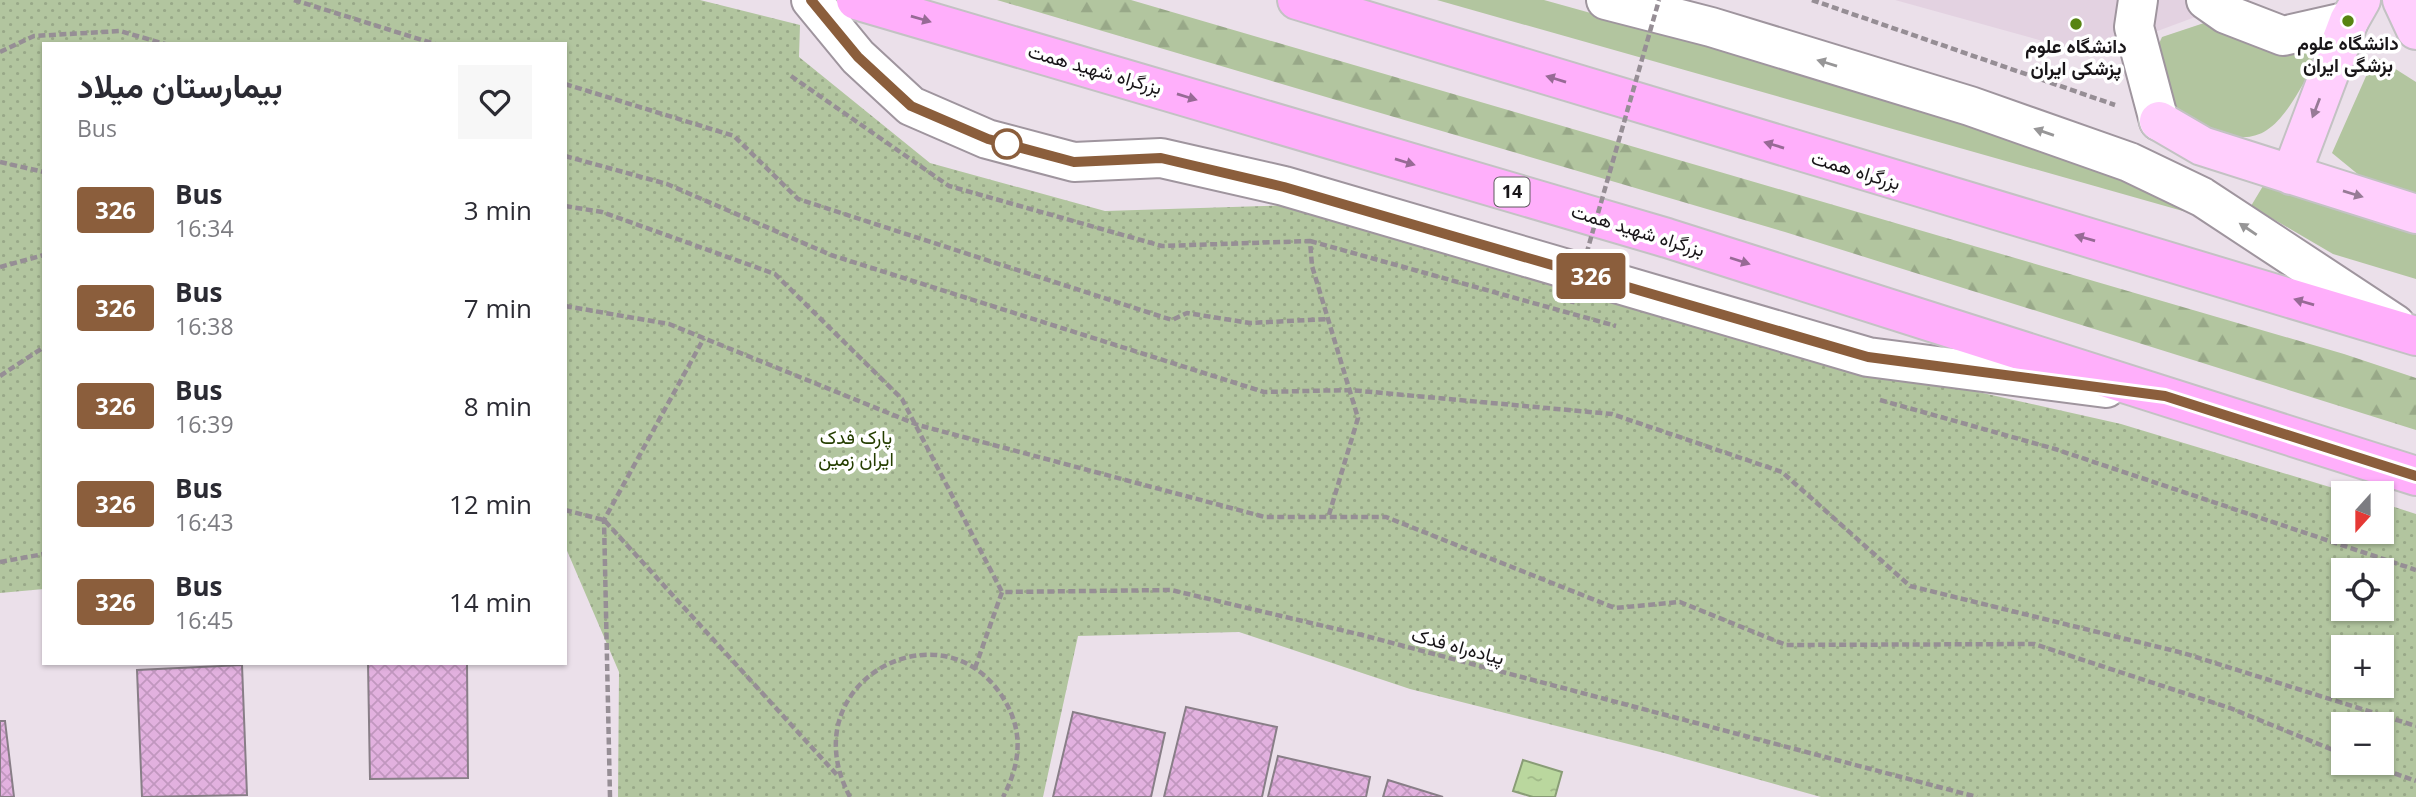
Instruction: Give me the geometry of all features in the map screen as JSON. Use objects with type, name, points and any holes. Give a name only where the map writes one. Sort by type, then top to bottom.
[{"type":"highway","name":"بزرگراه شهید همت","points":[[856,0],[1667,238],[2416,476]]},
{"type":"highway","name":"بزرگراه همت","points":[[1297,0],[2412,334]]},
{"type":"main road","points":[[2402,0],[2416,30]]},
{"type":"main road","points":[[2291,175],[2355,11]]},
{"type":"main road","points":[[2160,121],[2202,146],[2416,214]]},
{"type":"lane","points":[[811,0],[858,57],[911,106],[988,139],[1074,162],[1161,158],[1284,187],[1868,357],[2165,396]]},
{"type":"lane","points":[[1606,0],[1711,27],[1957,102],[2129,162],[2202,197],[2412,334]]},
{"type":"lane","points":[[2138,0],[2134,27],[2160,121]]},
{"type":"lane","points":[[2206,0],[2226,15],[2283,36],[2355,11]]},
{"type":"path","points":[[294,0],[429,42]]},
{"type":"path","points":[[1572,304],[1659,0]]},
{"type":"path","points":[[1812,0],[2160,121]]},
{"type":"path","points":[[0,52],[34,36],[120,31],[158,42]]},
{"type":"path","points":[[791,76],[949,186],[1162,246],[1310,241],[1623,328]]},
{"type":"path","points":[[567,85],[734,136],[798,199],[1171,320],[1187,313],[1250,323],[1328,319]]},
{"type":"path","points":[[567,157],[667,184],[831,255],[1264,392],[1350,390],[1612,414],[1782,472],[1910,586],[2183,653],[2416,726]]},
{"type":"path","points":[[0,162],[42,172]]},
{"type":"path","points":[[567,206],[602,212],[775,274],[902,399],[918,425],[1002,592],[975,668]]},
{"type":"path","points":[[1310,241],[1312,266],[1358,418],[1328,518]]},
{"type":"path","points":[[0,267],[42,256]]},
{"type":"path","points":[[567,306],[669,324],[918,425],[1265,517],[1386,517],[1615,608],[1680,602],[1786,645],[2034,644],[2230,708],[2331,749]]},
{"type":"path","points":[[610,797],[604,520],[704,338]]},
{"type":"path","points":[[0,376],[42,348]]},
{"type":"path","points":[[1871,398],[2055,449],[2416,570]]},
{"type":"path","points":[[567,511],[604,520],[839,777],[850,797]]},
{"type":"path","points":[[0,562],[42,554]]},
{"type":"path","name":"پیاده‌راه فدک","points":[[1002,592],[1171,590],[1362,635],[1977,797]]},
{"type":"path","points":[[839,777],[834,749],[838,721],[849,695],[869,675],[893,661],[921,655],[949,657],[975,668],[998,688],[1013,715],[1019,744],[1015,774],[1003,797]]},
{"type":"path","points":[[2394,773],[2416,780]]},
{"type":"shaded area","name":"دانشگاه علوم پزشکی ایران","points":[[1895,0],[2219,0],[2206,13],[2093,55]]},
{"type":"green space","name":"پارک فدک ایران زمین","points":[[0,0],[700,0],[800,25],[799,57],[930,163],[1105,211],[1297,205],[1902,375],[2121,424],[2331,487],[2331,544],[2394,544],[2394,507],[2416,514],[2416,797],[1821,797],[1664,753],[1410,689],[1239,632],[1078,636],[1043,797],[618,797],[619,672],[567,551],[567,42],[42,42],[42,589],[0,593]]},
{"type":"green space","points":[[997,0],[1131,0],[2344,354],[2416,378],[2416,430],[1785,232]]},
{"type":"green space","points":[[1437,0],[1544,0],[1756,59],[2067,153],[2211,219]]},
{"type":"green space","points":[[2207,22],[2231,37],[2255,46],[2280,50],[2308,50],[2314,64],[2299,92],[2271,127],[2256,135],[2240,137],[2221,133],[2170,108],[2153,57],[2162,37]]},
{"type":"green space","points":[[2375,56],[2416,82],[2416,196],[2365,180],[2332,153]]},
{"type":"green space","points":[[2263,186],[2416,230],[2416,279],[2333,254],[2251,206]]},
{"type":"water","points":[[1523,760],[1562,772],[1555,797],[1533,797],[1513,791]]},
{"type":"building","points":[[242,665],[247,795],[142,797],[137,670]]},
{"type":"building","points":[[368,665],[467,665],[468,778],[370,779]]},
{"type":"building","points":[[1186,707],[1277,727],[1262,797],[1164,797]]},
{"type":"building","points":[[1073,712],[1165,733],[1151,797],[1053,797]]},
{"type":"building","points":[[0,721],[5,721],[14,797],[0,797]]},
{"type":"building","points":[[1278,756],[1370,777],[1366,797],[1268,797]]},
{"type":"building","points":[[1388,780],[1443,797],[1383,797]]},
{"type":"bus line","name":"326","points":[[811,0],[858,57],[911,106],[988,139],[1074,162],[1161,158],[1284,187],[1868,357],[2165,396],[2416,476]]},
{"type":"place","name":"دانشگاه علوم بزشگى ايران","points":[[2348,21]]},
{"type":"place","name":"دانشگاه علوم پزشکی ایران","points":[[2076,24]]}]
